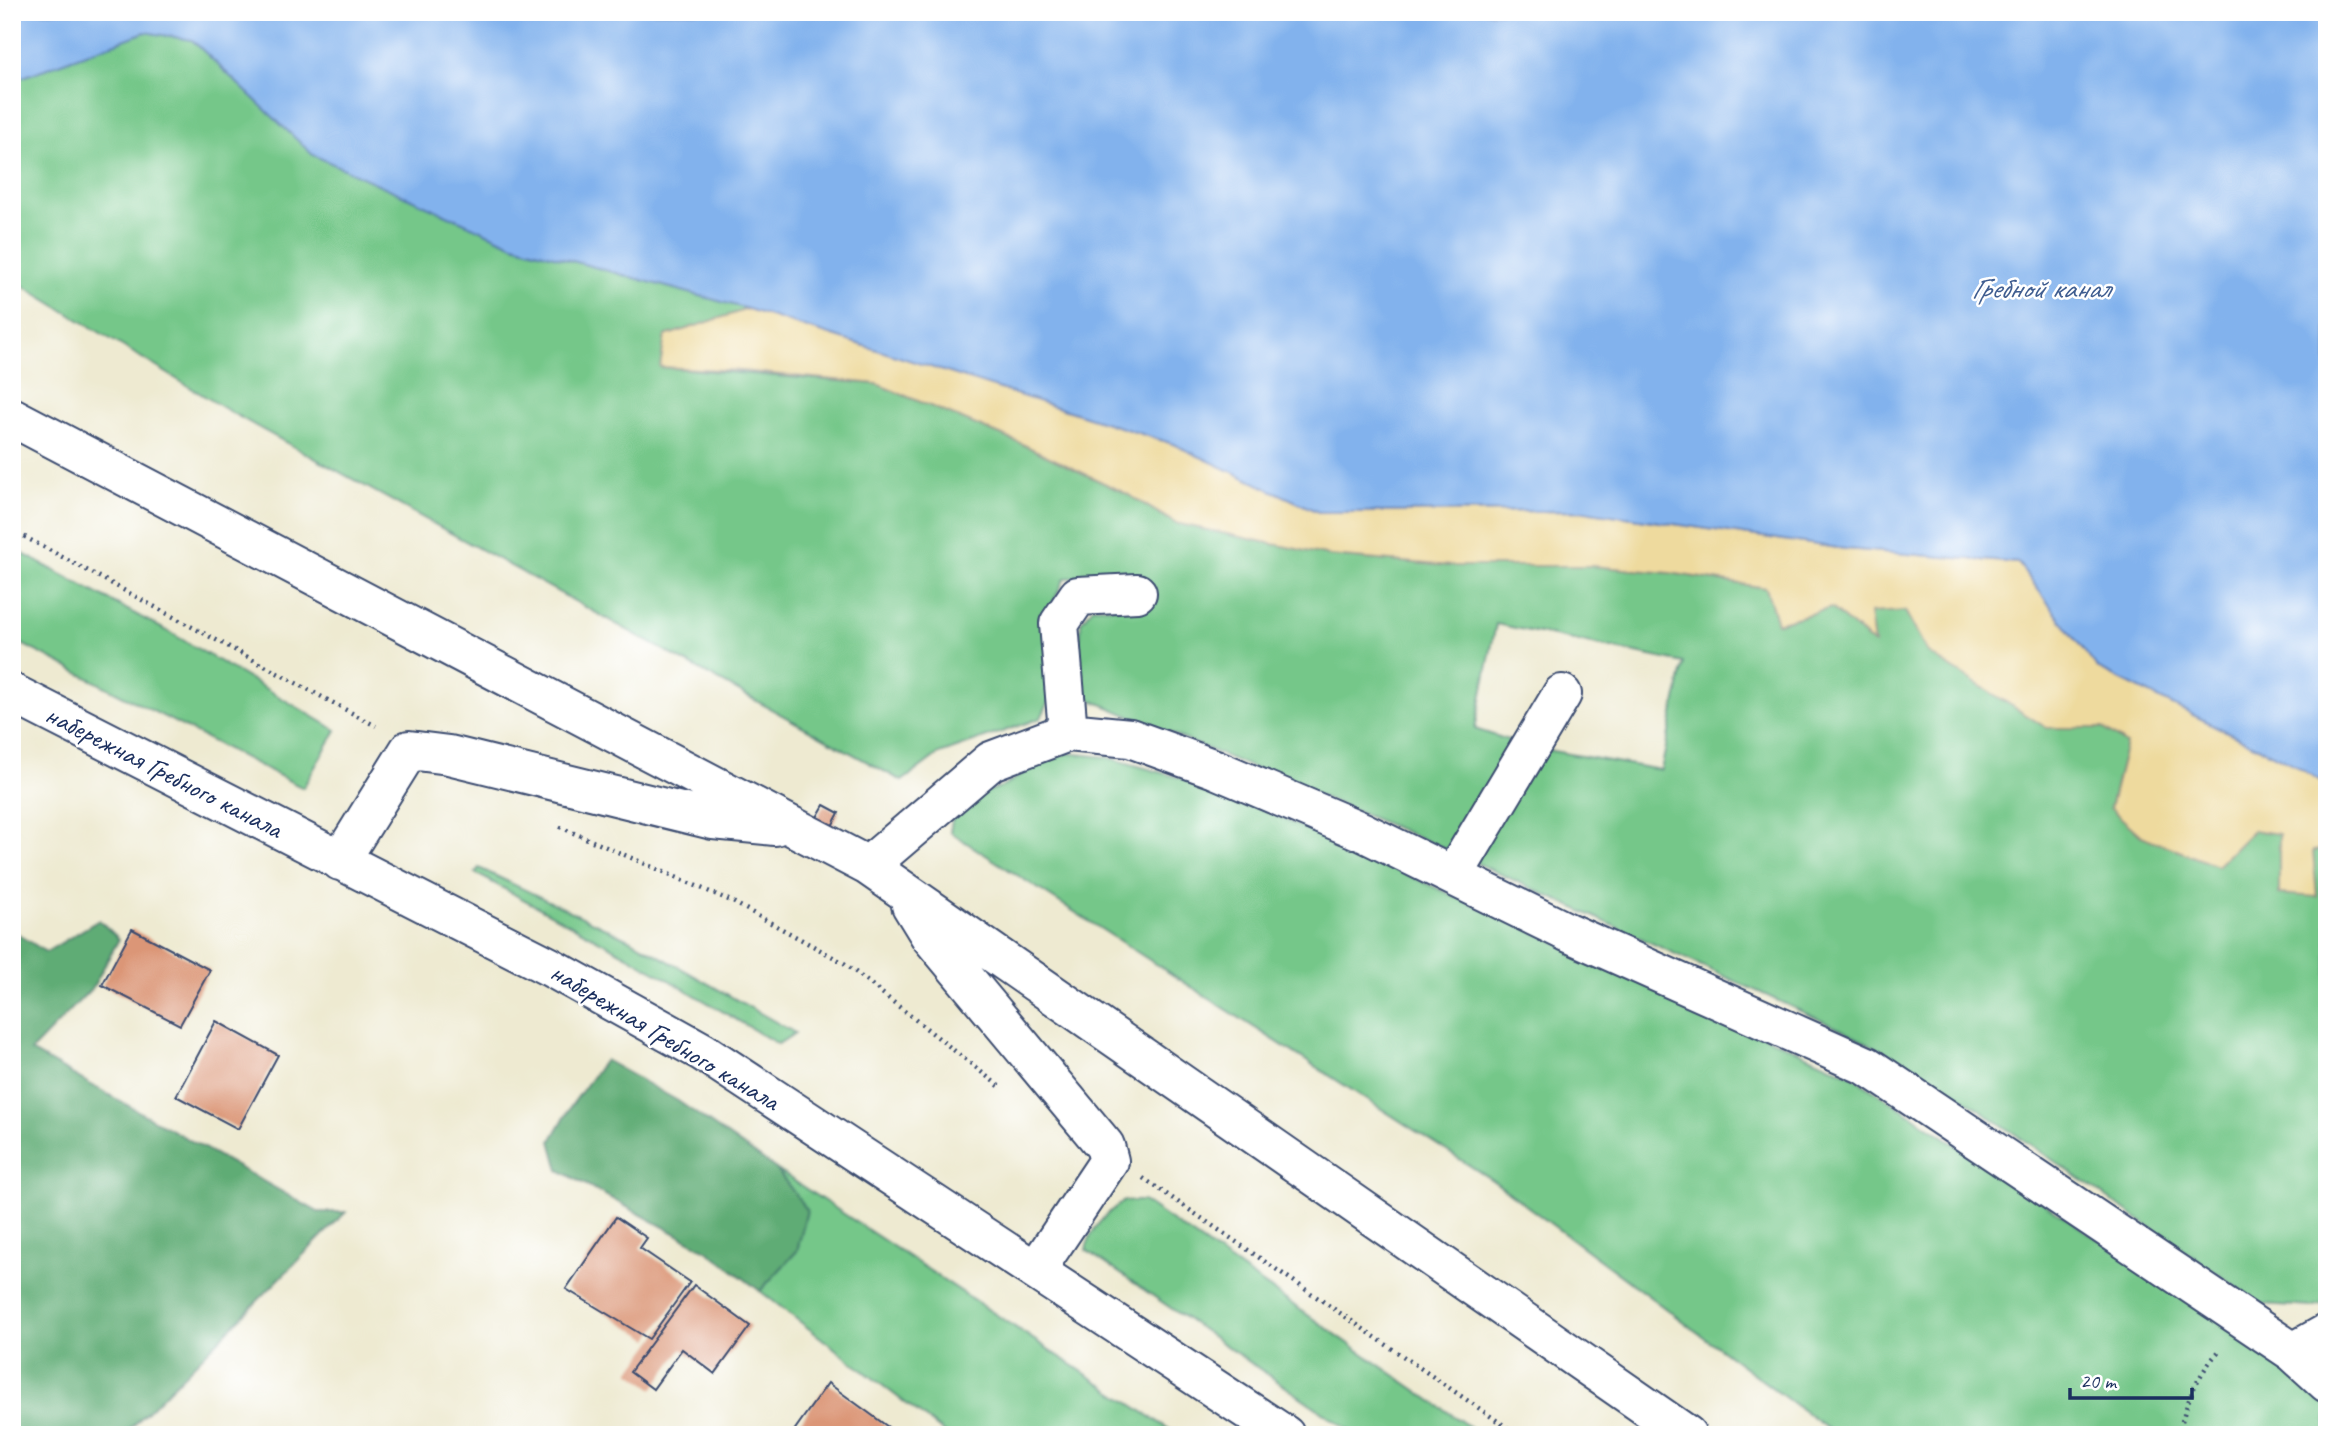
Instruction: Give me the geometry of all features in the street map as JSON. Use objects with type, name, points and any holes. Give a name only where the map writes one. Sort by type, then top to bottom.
[{"type":"street","points":[[12,417],[883,876],[1687,1435]]},
{"type":"street","points":[[1068,732],[1059,624],[1078,596],[1138,593]]},
{"type":"street","name":"набережная Гребного канала","points":[[12,693],[550,967],[703,1052],[1036,1270],[1247,1422],[1285,1435]]},
{"type":"street","points":[[1453,876],[1562,694]]},
{"type":"street","points":[[883,876],[991,761],[1068,732],[1130,738],[1215,769],[1363,832],[1567,932],[1867,1066],[2293,1352],[2327,1383]]},
{"type":"street","points":[[340,861],[409,750],[449,755],[713,820],[796,828]]},
{"type":"street","points":[[883,876],[1105,1146],[1109,1161],[1036,1270]]},
{"type":"street","points":[[2293,1352],[2327,1333]]},
{"type":"path","points":[[12,530],[392,734],[409,750]]},
{"type":"path","points":[[556,825],[731,901],[844,963],[1006,1091]]},
{"type":"path","points":[[1109,1161],[1130,1169],[1518,1435]]},
{"type":"path","points":[[2179,1435],[2184,1411],[2207,1364],[2247,1321]]},
{"type":"green space","points":[[145,32],[192,40],[313,155],[514,245],[748,309],[665,336],[661,367],[877,384],[1020,443],[1127,494],[1175,523],[1330,556],[1451,566],[1591,566],[1670,573],[1766,588],[1778,623],[1831,608],[1873,643],[1869,612],[1905,611],[1929,653],[2047,728],[2103,728],[2126,744],[2110,808],[2279,834],[2280,894],[2317,896],[2312,850],[2327,849],[2327,1302],[2312,1307],[2261,1304],[1931,1076],[1840,1029],[1439,846],[1089,699],[1078,676],[1077,667],[1081,622],[1093,607],[1140,608],[1158,597],[1140,575],[1065,578],[1045,619],[1050,699],[1041,718],[937,755],[902,781],[234,414],[12,279],[12,81]],"holes":[[[1496,624],[1684,663],[1661,770],[1530,747],[1475,729]]]},
{"type":"green space","points":[[12,548],[171,633],[336,730],[303,788],[12,639]]},
{"type":"green space","points":[[1066,753],[1106,757],[1213,787],[1851,1075],[2272,1355],[2327,1404],[2327,1435],[1836,1435],[1492,1180],[950,832],[953,814],[979,794],[1004,786],[1032,767]]},
{"type":"green space","points":[[479,868],[633,941],[795,1033],[778,1044],[628,956],[475,873]]},
{"type":"green space","points":[[99,920],[119,939],[93,987],[31,1051],[318,1212],[346,1212],[124,1435],[12,1435],[12,930],[46,952]]},
{"type":"green space","points":[[605,1060],[678,1101],[776,1169],[807,1210],[797,1251],[760,1291],[708,1251],[559,1170],[551,1141],[571,1106]]},
{"type":"green space","points":[[776,1169],[1178,1435],[947,1435],[760,1291],[797,1251],[807,1210]]},
{"type":"green space","points":[[1124,1201],[1143,1201],[1481,1435],[1356,1435],[1086,1250],[1091,1235],[1100,1222]]},
{"type":"sand","points":[[748,309],[1173,444],[1318,512],[1584,511],[1845,549],[2018,563],[2097,668],[2295,765],[2327,785],[2327,849],[2313,851],[2317,897],[2279,894],[2279,834],[2253,830],[2217,866],[2141,836],[2110,808],[2126,744],[2103,728],[2047,728],[1928,653],[1905,611],[1870,613],[1874,644],[1831,608],[1777,623],[1766,588],[1670,573],[1591,566],[1451,566],[1330,556],[1175,523],[1127,494],[1020,443],[877,384],[741,371],[660,367],[665,336]]},
{"type":"water","name":"Гребной канал","points":[[12,12],[2327,12],[2327,785],[2295,765],[2097,668],[2018,563],[1845,549],[1584,511],[1318,512],[1173,444],[748,309],[514,245],[313,155],[192,40],[145,32],[12,81]]},
{"type":"building","points":[[824,805],[839,813],[831,828],[816,819]]},
{"type":"building","points":[[132,929],[210,970],[180,1025],[102,985]]},
{"type":"building","points":[[216,1021],[278,1055],[238,1129],[176,1096]]},
{"type":"building","points":[[616,1217],[647,1238],[640,1248],[690,1282],[649,1339],[566,1289]]},
{"type":"building","points":[[694,1285],[750,1326],[715,1374],[682,1349],[653,1389],[630,1372]]},
{"type":"building","points":[[828,1383],[899,1435],[791,1435]]}]
